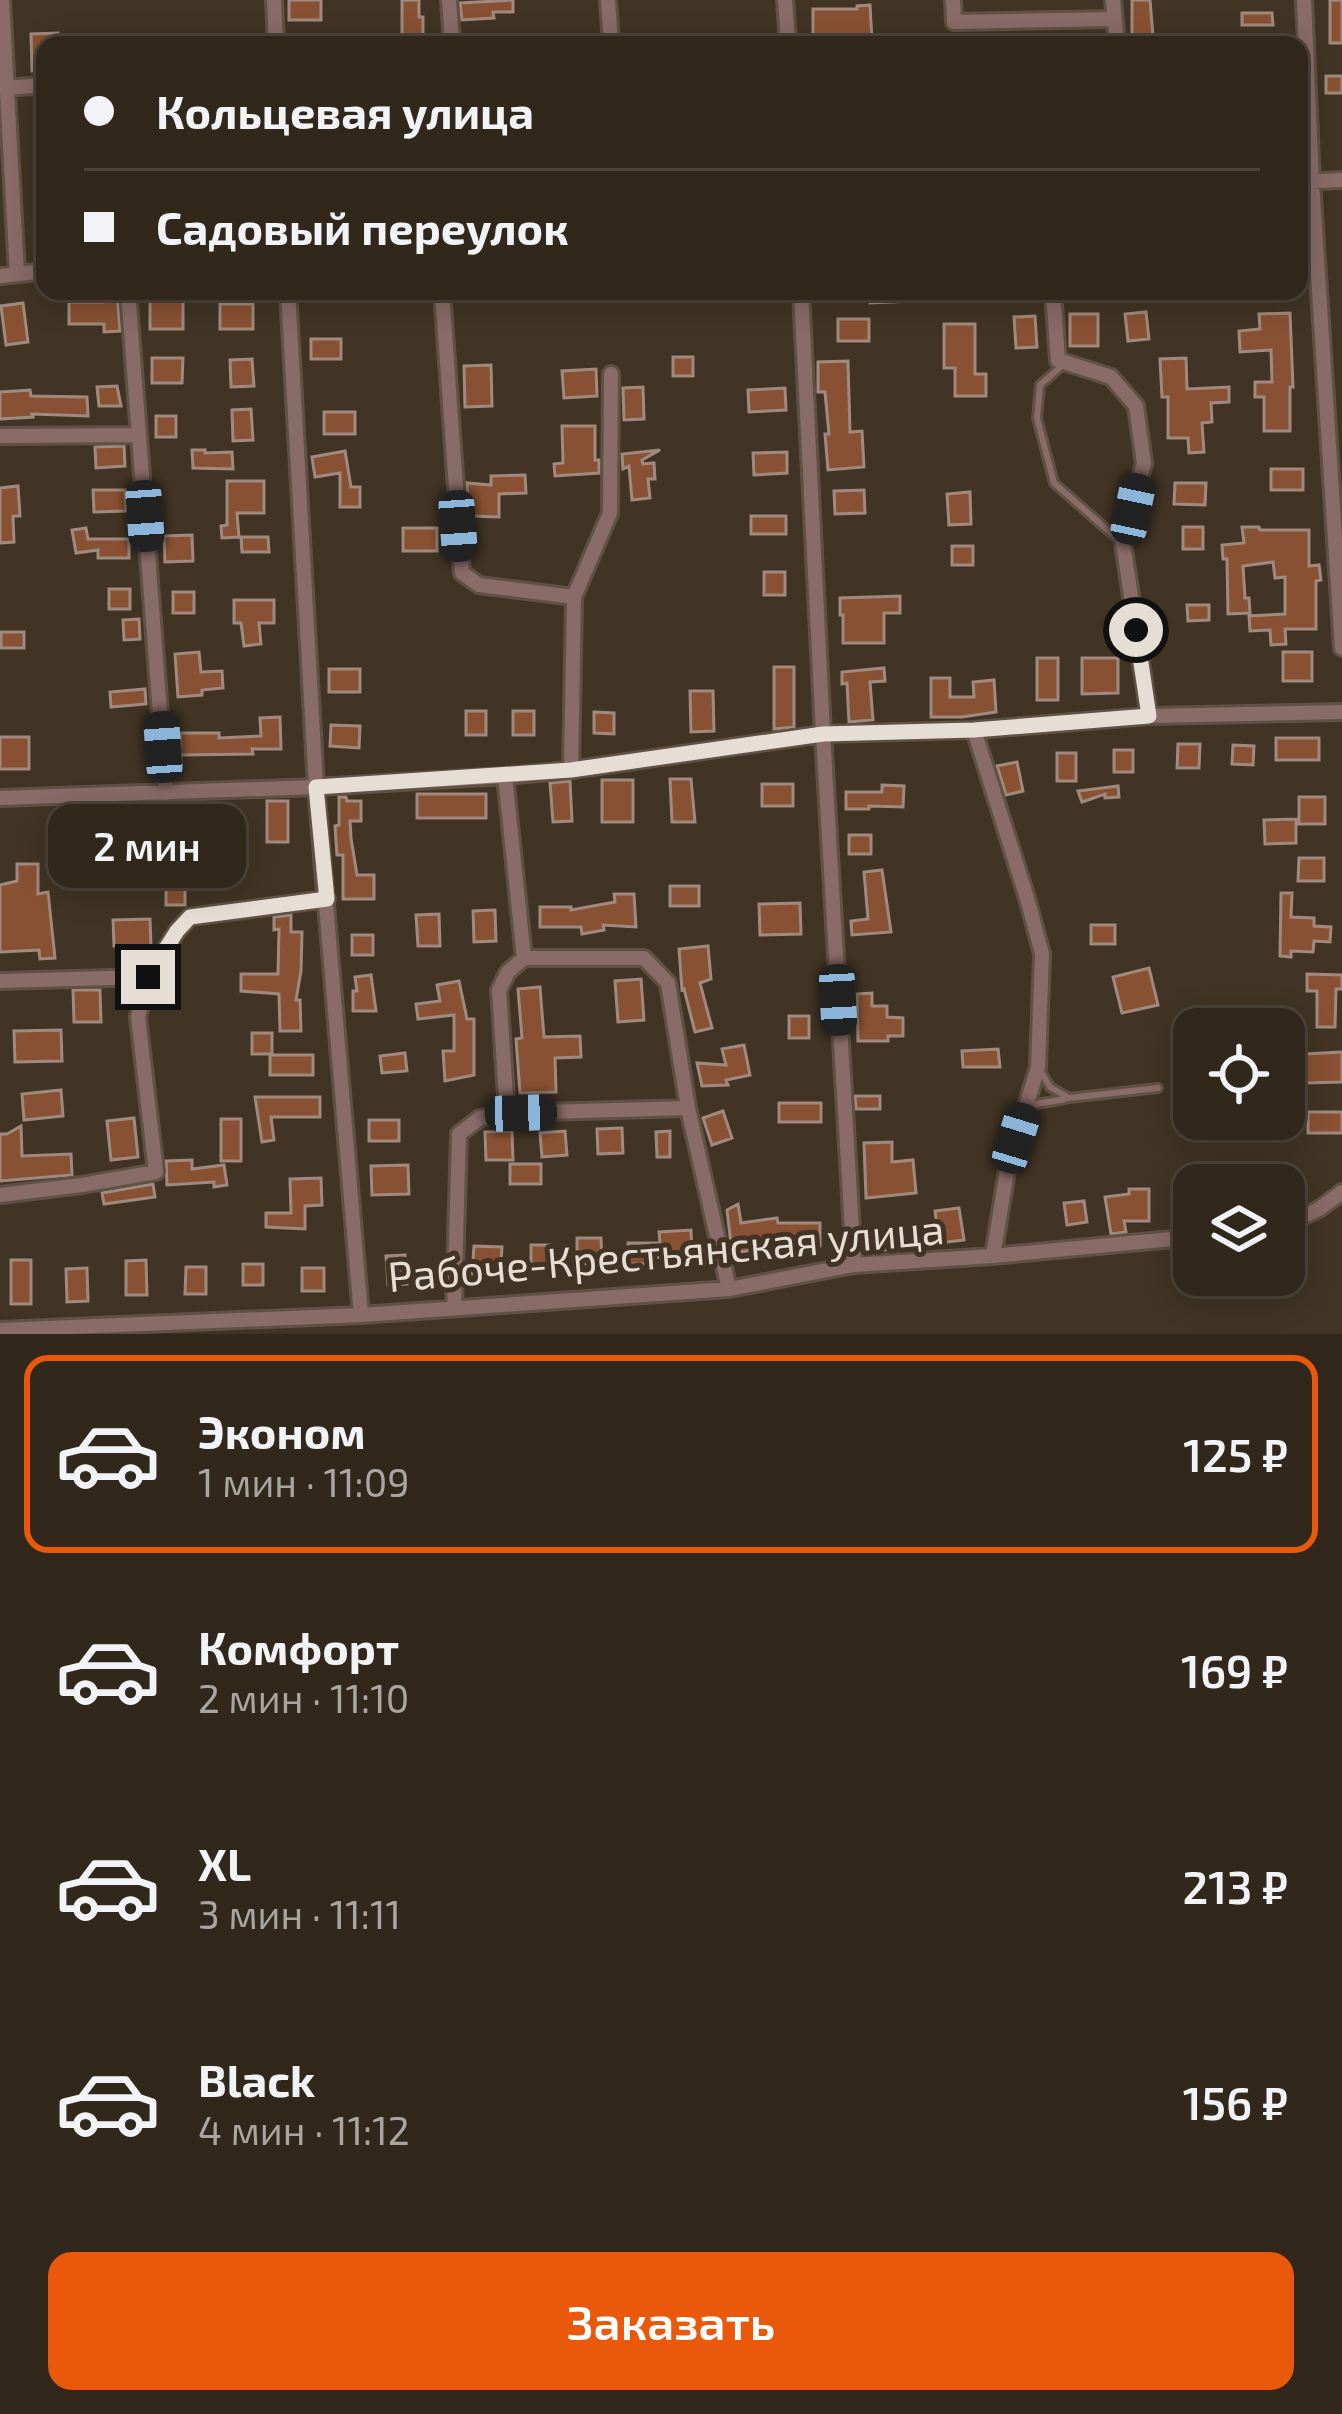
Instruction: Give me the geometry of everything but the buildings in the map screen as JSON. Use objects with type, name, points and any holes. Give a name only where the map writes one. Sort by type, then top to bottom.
[{"type":"street","points":[[2,0],[17,273]]},
{"type":"street","points":[[274,0],[276,36]]},
{"type":"street","points":[[449,0],[451,36]]},
{"type":"street","points":[[608,0],[610,36]]},
{"type":"street","points":[[785,0],[787,36]]},
{"type":"street","points":[[953,0],[954,22],[1115,19]]},
{"type":"street","points":[[1114,0],[1117,36]]},
{"type":"street","points":[[1304,0],[1304,36]]},
{"type":"street","points":[[4,88],[36,86]]},
{"type":"street","points":[[1308,182],[1342,180]]},
{"type":"street","points":[[1308,220],[1342,648]]},
{"type":"street","points":[[0,276],[36,272]]},
{"type":"street","points":[[129,300],[166,793]]},
{"type":"street","points":[[289,300],[316,787],[361,1315]]},
{"type":"street","points":[[443,300],[462,573],[479,585],[574,597]]},
{"type":"street","points":[[801,300],[854,1265]]},
{"type":"street","points":[[1054,300],[1058,360],[1112,377],[1136,406],[1144,463],[1123,543],[1149,716]]},
{"type":"street","points":[[571,770],[574,597],[610,513],[610,374]]},
{"type":"street","points":[[0,436],[137,435]]},
{"type":"street","points":[[0,798],[505,776],[823,734],[974,730],[1149,716],[1342,712]]},
{"type":"street","points":[[974,730],[1042,954],[1038,1066],[1008,1166],[992,1256]]},
{"type":"street","points":[[505,776],[524,958]]},
{"type":"street","points":[[0,1195],[156,1172],[138,1017],[148,977],[190,917],[327,899]]},
{"type":"street","points":[[507,1113],[500,990],[508,972],[524,958],[644,958],[668,983],[688,1108],[729,1289]]},
{"type":"street","points":[[0,981],[148,977]]},
{"type":"street","points":[[454,1308],[459,1134],[480,1118],[507,1113],[688,1108]]},
{"type":"street","points":[[1305,1215],[1342,1192]]},
{"type":"street","name":"Рабоче-Крестьянская улица","points":[[0,1330],[361,1315],[729,1289],[854,1265],[1173,1240]]},
{"type":"lane","points":[[1065,362],[1040,385],[1037,418],[1054,483],[1123,543]]},
{"type":"lane","points":[[1038,1066],[1051,1087],[1069,1098]]},
{"type":"lane","points":[[1024,1111],[1069,1098],[1158,1088]]},
{"type":"route","points":[[148,977],[190,917],[327,899],[316,787],[571,770],[823,734],[974,730],[1149,716],[1136,630]]}]
